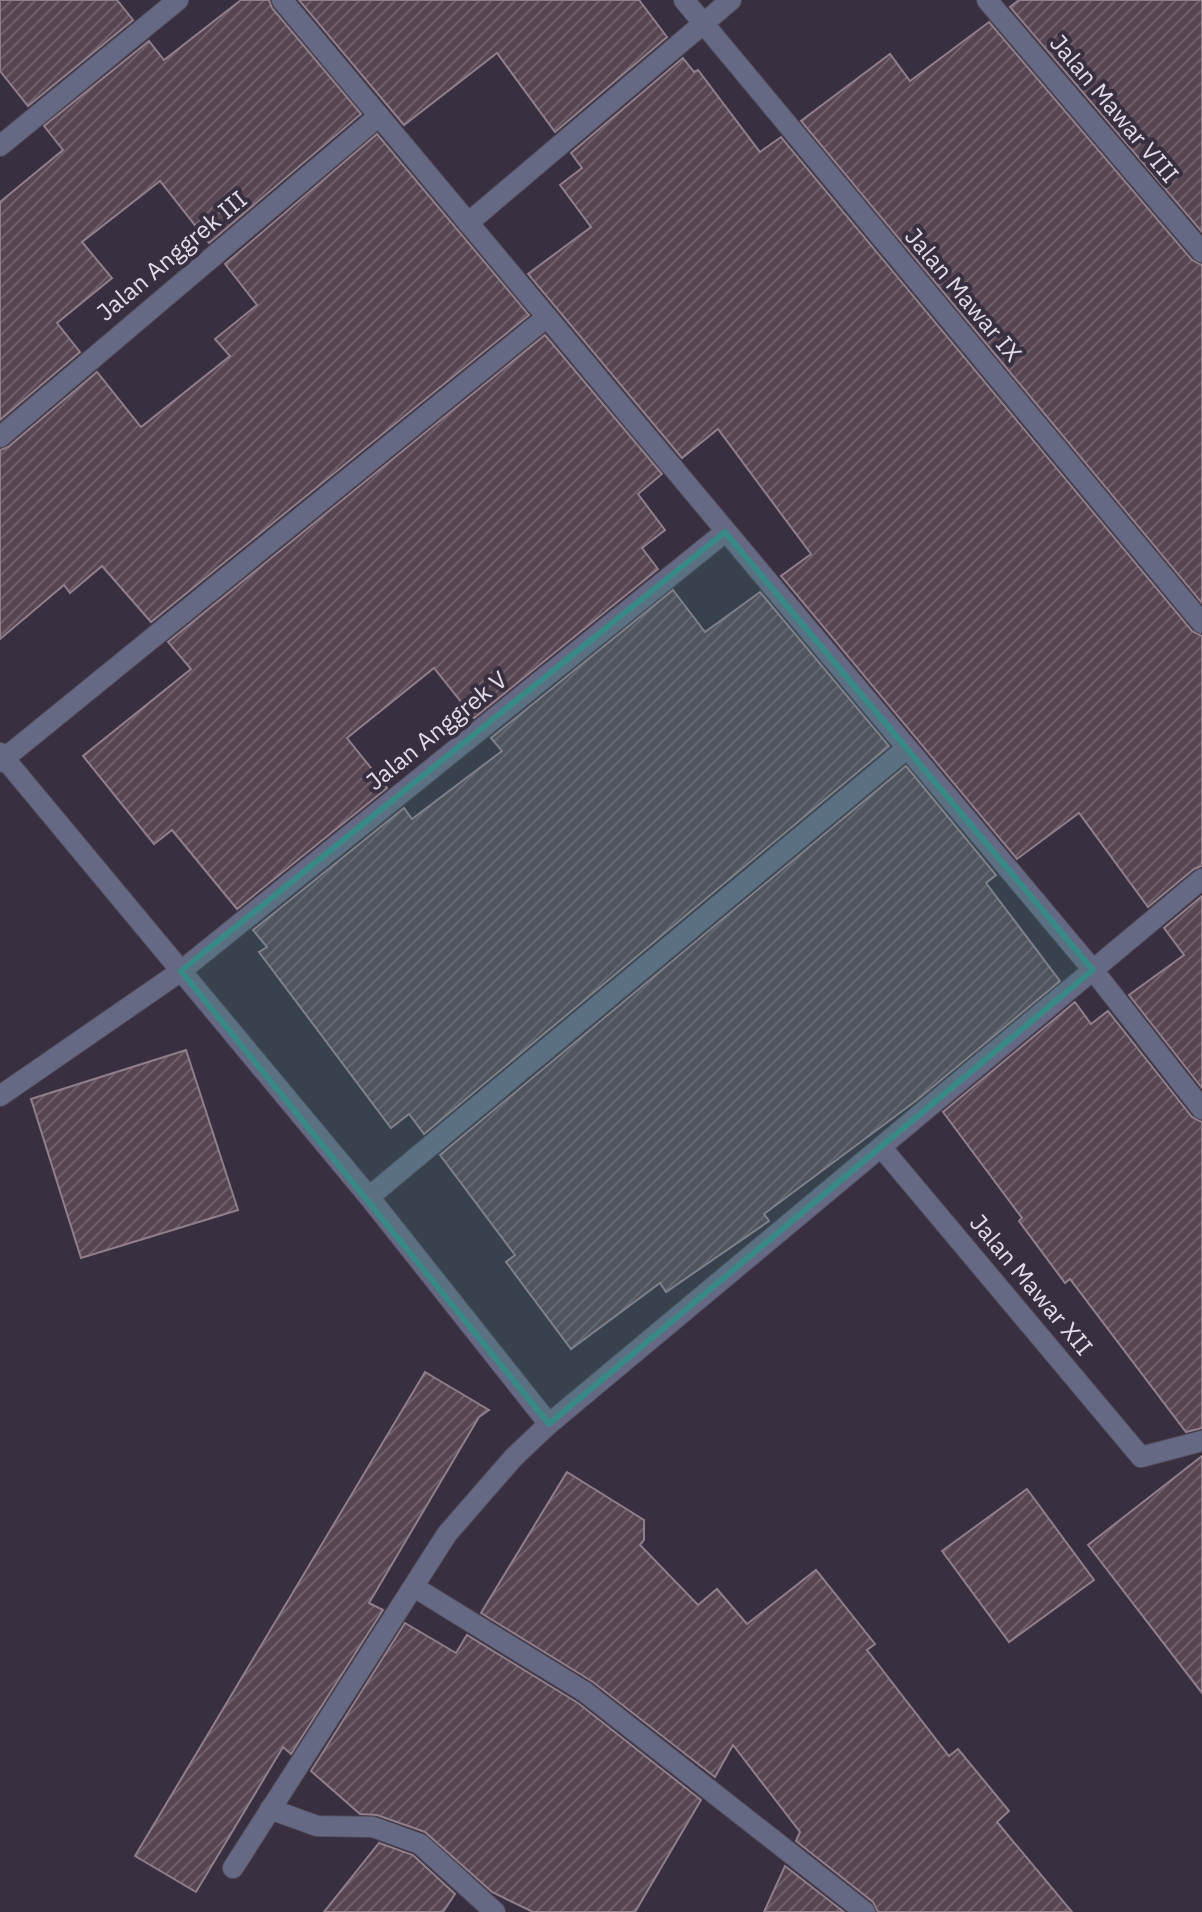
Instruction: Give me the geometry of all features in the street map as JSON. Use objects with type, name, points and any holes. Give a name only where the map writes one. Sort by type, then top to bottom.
[{"type":"street","points":[[0,146],[178,0]]},
{"type":"street","points":[[282,0],[1093,970],[1202,1109]]},
{"type":"street","name":"Jalan Mawar IX","points":[[684,0],[1202,623]]},
{"type":"street","points":[[468,223],[731,0]]},
{"type":"street","name":"Jalan Mawar VIII","points":[[987,0],[1202,252]]},
{"type":"street","name":"Jalan Anggrek III","points":[[0,437],[379,116]]},
{"type":"street","points":[[547,317],[1,758],[369,1197],[549,1424]]},
{"type":"street","name":"Jalan Anggrek V","points":[[0,1096],[181,971],[725,532]]},
{"type":"street","points":[[369,1197],[906,749]]},
{"type":"street","points":[[233,1868],[447,1534],[514,1457],[549,1424],[1202,879]]},
{"type":"street","name":"Jalan Mawar XII","points":[[881,1147],[1141,1457],[1202,1441]]},
{"type":"street","points":[[414,1587],[585,1692],[865,1912]]},
{"type":"street","points":[[270,1809],[317,1826],[373,1827],[420,1844],[495,1912]]},
{"type":"highlighted area","points":[[725,532],[1093,970],[549,1424],[181,971]]},
{"type":"building","points":[[0,0],[117,0],[133,20],[28,106],[0,71]]},
{"type":"building","points":[[241,0],[269,0],[272,8],[361,114],[209,243],[160,181],[82,242],[112,278],[57,323],[80,352],[0,420],[0,202],[63,150],[44,126],[149,41],[164,60]]},
{"type":"building","points":[[299,0],[639,0],[667,37],[555,132],[497,53],[404,125]]},
{"type":"building","points":[[1019,0],[1202,0],[1202,232],[1010,7]]},
{"type":"building","points":[[989,22],[1192,260],[1202,265],[1202,603],[801,121],[890,54],[910,81]]},
{"type":"building","points":[[683,58],[694,72],[698,70],[760,152],[781,137],[1192,631],[1202,636],[1202,866],[1194,869],[1148,907],[1079,813],[1017,859],[781,576],[811,554],[718,429],[682,458],[528,274],[591,227],[560,185],[582,168],[571,153]]},
{"type":"building","points":[[377,134],[529,315],[151,622],[102,566],[70,593],[64,585],[0,639],[0,450],[8,447],[97,372],[141,427],[230,356],[215,339],[257,305],[225,264]]},
{"type":"building","points":[[545,335],[662,474],[638,494],[665,530],[642,548],[658,569],[474,718],[434,668],[347,738],[387,788],[237,909],[172,830],[154,844],[83,756],[191,669],[168,642]]},
{"type":"building","points":[[673,590],[705,632],[760,592],[889,746],[424,1134],[409,1114],[391,1128],[259,952],[267,947],[253,930],[404,808],[412,819],[502,751],[491,738]]},
{"type":"building","points":[[906,766],[996,875],[986,883],[1060,981],[917,1100],[764,1214],[769,1221],[666,1292],[660,1283],[571,1349],[506,1262],[515,1255],[440,1155]]},
{"type":"building","points":[[1202,896],[1202,1088],[1129,995],[1184,955],[1164,928]]},
{"type":"building","points":[[1075,1002],[1091,1024],[1108,1011],[1192,1117],[1202,1122],[1202,1428],[1186,1432],[1070,1279],[1065,1283],[1019,1221],[1022,1218],[943,1112]]},
{"type":"building","points":[[186,1050],[238,1210],[81,1258],[31,1099]]},
{"type":"building","points":[[425,1372],[489,1410],[479,1417],[369,1603],[383,1610],[291,1754],[283,1747],[196,1892],[135,1856]]},
{"type":"building","points":[[1202,1456],[1202,1693],[1088,1545]]},
{"type":"building","points":[[567,1472],[644,1520],[644,1540],[640,1545],[698,1605],[717,1589],[747,1624],[816,1570],[875,1644],[867,1650],[949,1756],[958,1749],[1009,1811],[997,1822],[1072,1912],[878,1912],[873,1902],[796,1841],[800,1832],[733,1745],[715,1777],[593,1682],[481,1613]]},
{"type":"building","points":[[1027,1489],[1094,1580],[1009,1642],[942,1551]]},
{"type":"building","points":[[405,1623],[456,1653],[467,1635],[578,1703],[701,1800],[635,1912],[533,1912],[492,1892],[425,1832],[377,1815],[360,1814],[311,1771]]},
{"type":"building","points":[[379,1843],[413,1855],[455,1894],[443,1912],[324,1912]]},
{"type":"building","points":[[785,1866],[844,1912],[764,1912]]}]
